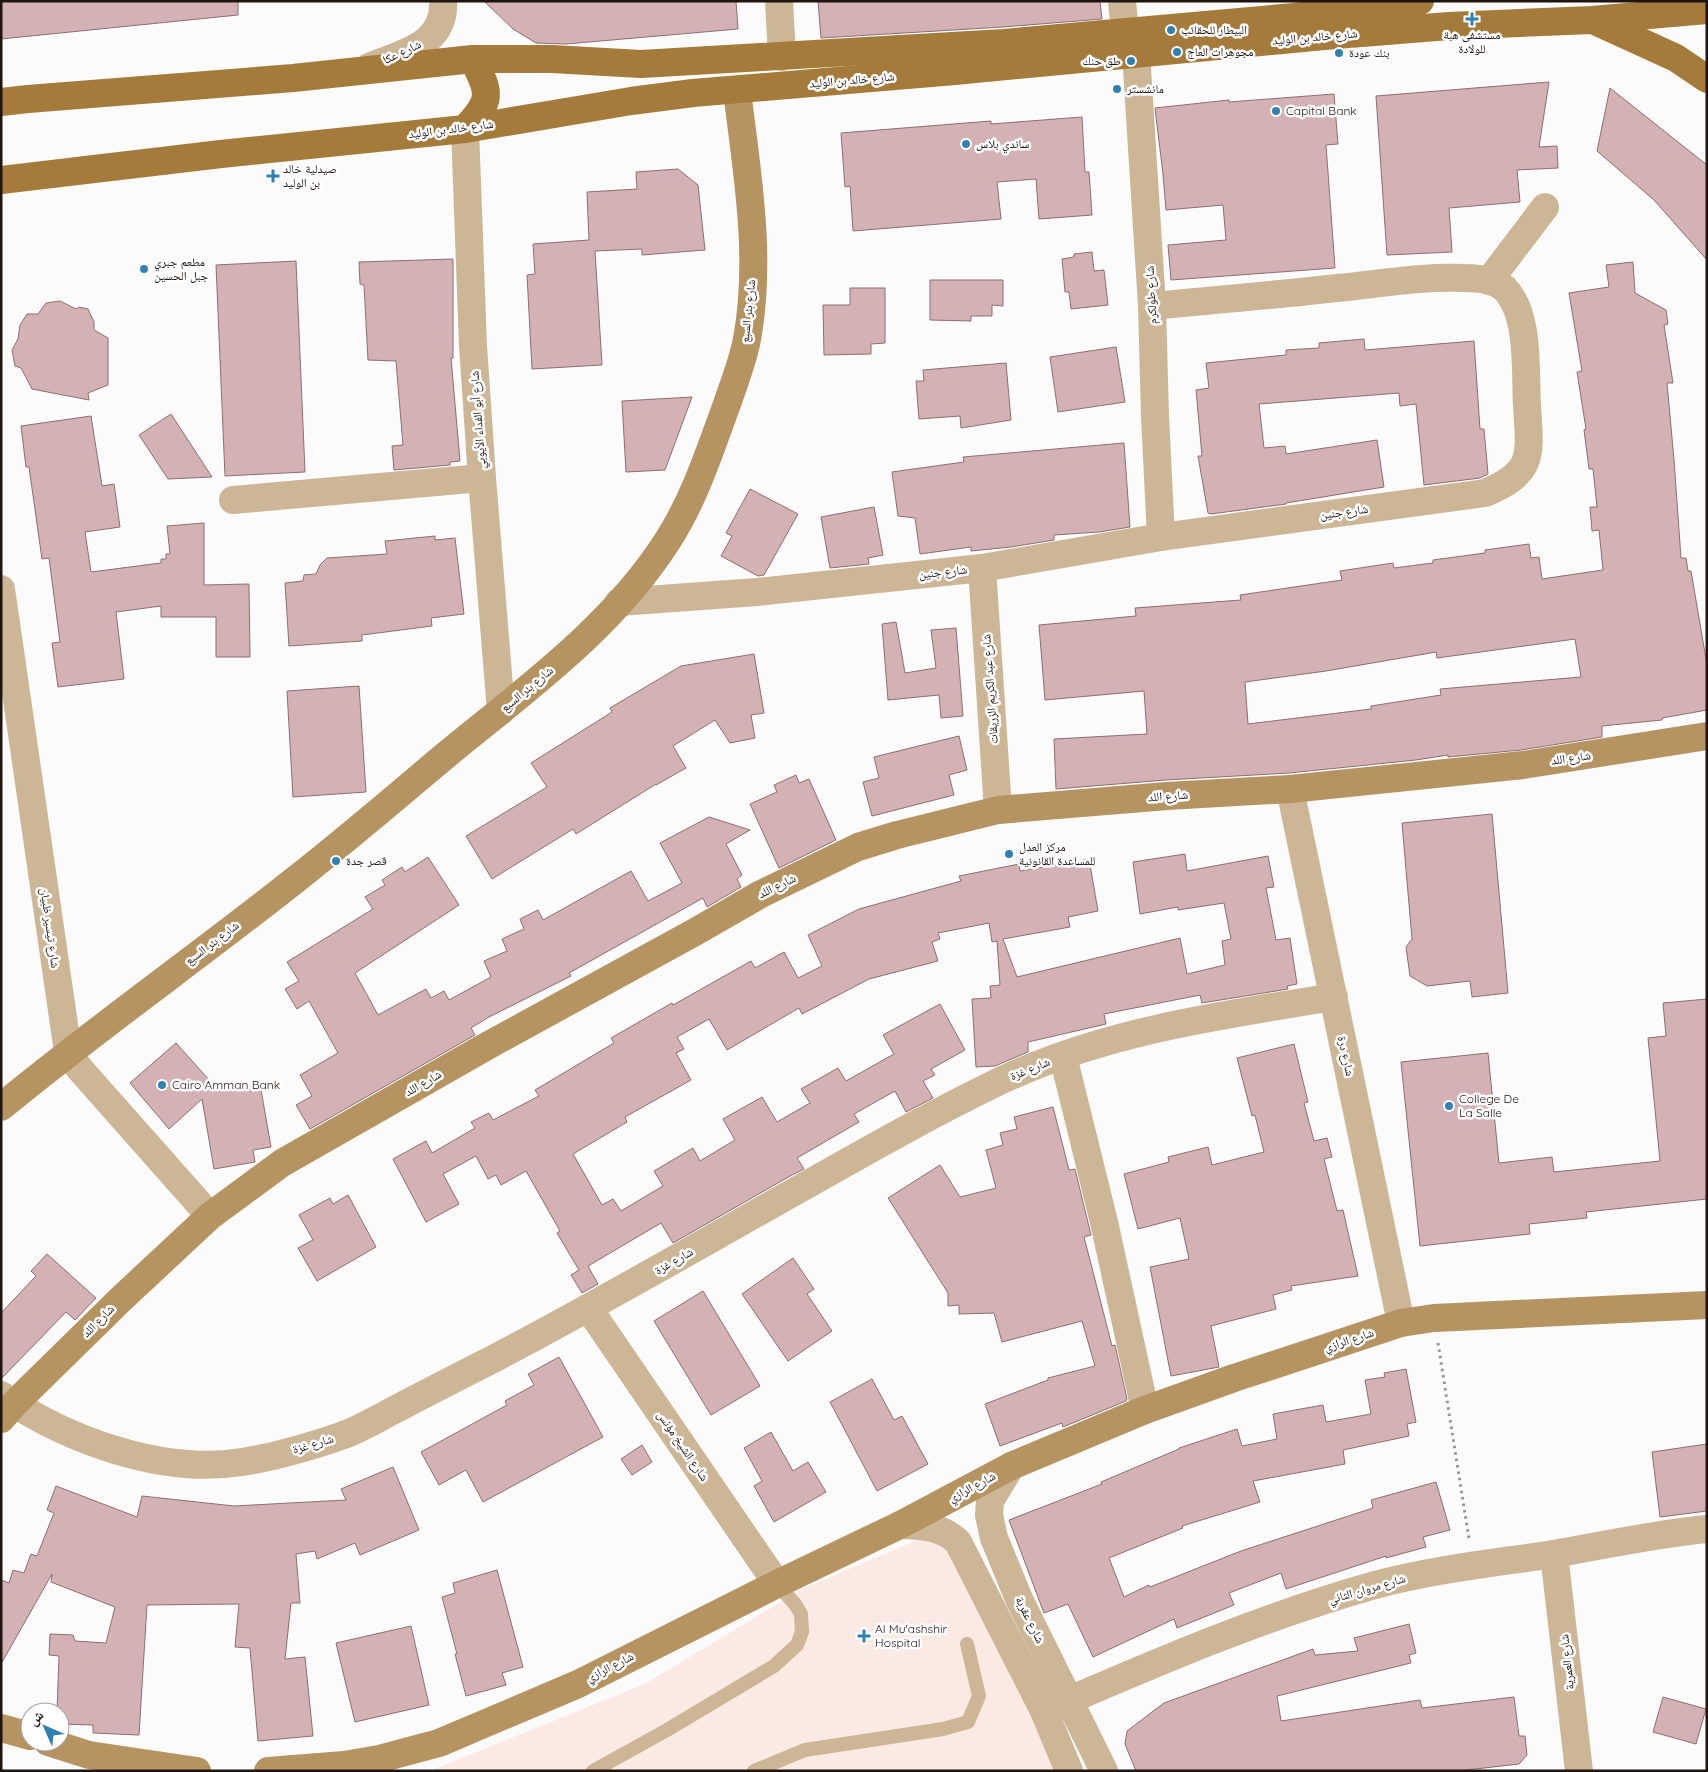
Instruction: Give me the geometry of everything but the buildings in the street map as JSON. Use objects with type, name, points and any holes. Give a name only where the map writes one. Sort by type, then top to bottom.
[{"type":"main road","name":"شارع خالد بن الوليد","points":[[1,180],[221,154],[465,129],[631,101],[693,93],[737,91],[955,71],[1294,17],[1420,1]]},
{"type":"main road","name":"شارع خالد بن الوليد","points":[[1,102],[28,98],[293,78],[473,59],[552,59],[641,64],[1004,43],[1131,43],[1592,20],[1707,10]]},
{"type":"main road","points":[[1592,20],[1676,58],[1707,80]]},
{"type":"main road","points":[[465,129],[479,114],[485,104],[487,93],[484,81],[473,59]]},
{"type":"street","name":"شارع عكا","points":[[364,69],[419,46],[432,37],[440,26],[443,1]]},
{"type":"street","points":[[779,1],[782,57]]},
{"type":"street","name":"شارع طولكرم","points":[[1122,1],[1131,43],[1152,306],[1161,537]]},
{"type":"street","name":"شارع بئر السبع","points":[[1,1107],[68,1052],[295,880],[567,655],[620,602],[668,540],[694,493],[747,341],[754,252],[751,205],[737,91]]},
{"type":"street","name":"شارع أبو الفداء الأيوبي","points":[[465,129],[473,346],[501,711]]},
{"type":"street","points":[[1489,281],[1545,207]]},
{"type":"street","name":"شارع جنين","points":[[620,602],[757,592],[982,568],[1161,537],[1485,493],[1503,485],[1518,474],[1527,460],[1529,434],[1521,318],[1513,300],[1503,288],[1489,281],[1465,278],[1416,280],[1152,306]]},
{"type":"street","points":[[233,500],[482,478]]},
{"type":"street","name":"شارع عبد الكريم الزريقات","points":[[982,568],[998,810]]},
{"type":"street","name":"شارع تيسير ظبيان","points":[[1,588],[8,687],[68,1052],[79,1068],[210,1216]]},
{"type":"street","name":"شارع اللد","points":[[6,1406],[210,1216],[282,1163],[761,894],[858,847],[897,834],[998,810],[1167,796],[1290,789],[1523,765],[1707,736]]},
{"type":"street","name":"شارع درة","points":[[1290,789],[1401,1323]]},
{"type":"street","name":"شارع غزة","points":[[6,1406],[116,1451],[162,1462],[202,1465],[240,1462],[282,1453],[342,1435],[387,1414],[589,1309],[844,1164],[1004,1079],[1063,1056],[1131,1035],[1214,1016],[1334,997]]},
{"type":"street","points":[[1063,1056],[1104,1222],[1145,1410]]},
{"type":"street","name":"شارع الرازي","points":[[268,1771],[344,1765],[379,1759],[439,1743],[578,1684],[777,1584],[900,1525],[1011,1466],[1145,1410],[1234,1378],[1401,1323],[1434,1318],[1707,1304]]},
{"type":"street","name":"شارع الشيخ مؤنس","points":[[589,1309],[777,1584]]},
{"type":"street","name":"شارع عقربة","points":[[1011,1466],[990,1501],[989,1515],[994,1538],[1019,1599],[1104,1771]]},
{"type":"street","points":[[900,1525],[927,1526],[949,1534],[958,1542],[1044,1711],[1069,1771]]},
{"type":"street","name":"شارع مروان الثاني","points":[[1044,1711],[1268,1618],[1397,1580],[1473,1564],[1554,1554],[1609,1543],[1707,1529]]},
{"type":"street","name":"شارع العمرية","points":[[1554,1554],[1579,1771]]},
{"type":"street","points":[[1,1728],[20,1733]]},
{"type":"street","points":[[67,1752],[87,1763],[197,1771]]},
{"type":"lane","points":[[594,1771],[774,1666],[797,1645],[802,1632],[801,1614],[795,1604],[777,1584]]},
{"type":"lane","points":[[754,1771],[805,1750],[943,1729],[968,1722],[979,1696],[967,1644]]},
{"type":"path","points":[[1434,1318],[1473,1564]]},
{"type":"shaded area","name":"Al Mu'ashshir Hospital","points":[[943,1529],[1080,1771],[429,1771],[645,1684],[802,1589]]},
{"type":"place","name":"مستشفى هبة للولادة","points":[[1472,19]]},
{"type":"place","name":"البيطار للحقائب","points":[[1171,30]]},
{"type":"place","name":"مجوهرات العاج","points":[[1177,52]]},
{"type":"place","name":"بنك عودة","points":[[1339,53]]},
{"type":"place","name":"طق حنك","points":[[1131,61]]},
{"type":"place","name":"مانشستر","points":[[1117,89]]},
{"type":"place","name":"Capital Bank","points":[[1276,111]]},
{"type":"place","name":"ساندي بلاس","points":[[966,144]]},
{"type":"place","name":"صيدلية خالد بن الوليد","points":[[273,176]]},
{"type":"place","name":"مطعم جبري جبل الحسين","points":[[144,269]]},
{"type":"place","name":"مركز العدل للمساعدة القانونية","points":[[1009,854]]},
{"type":"place","name":"قصر جدة","points":[[336,861]]},
{"type":"place","name":"Cairo Amman Bank","points":[[162,1085]]},
{"type":"place","name":"College De La Salle","points":[[1449,1106]]},
{"type":"place","name":"Al Mu'ashshir Hospital","points":[[864,1636]]}]
